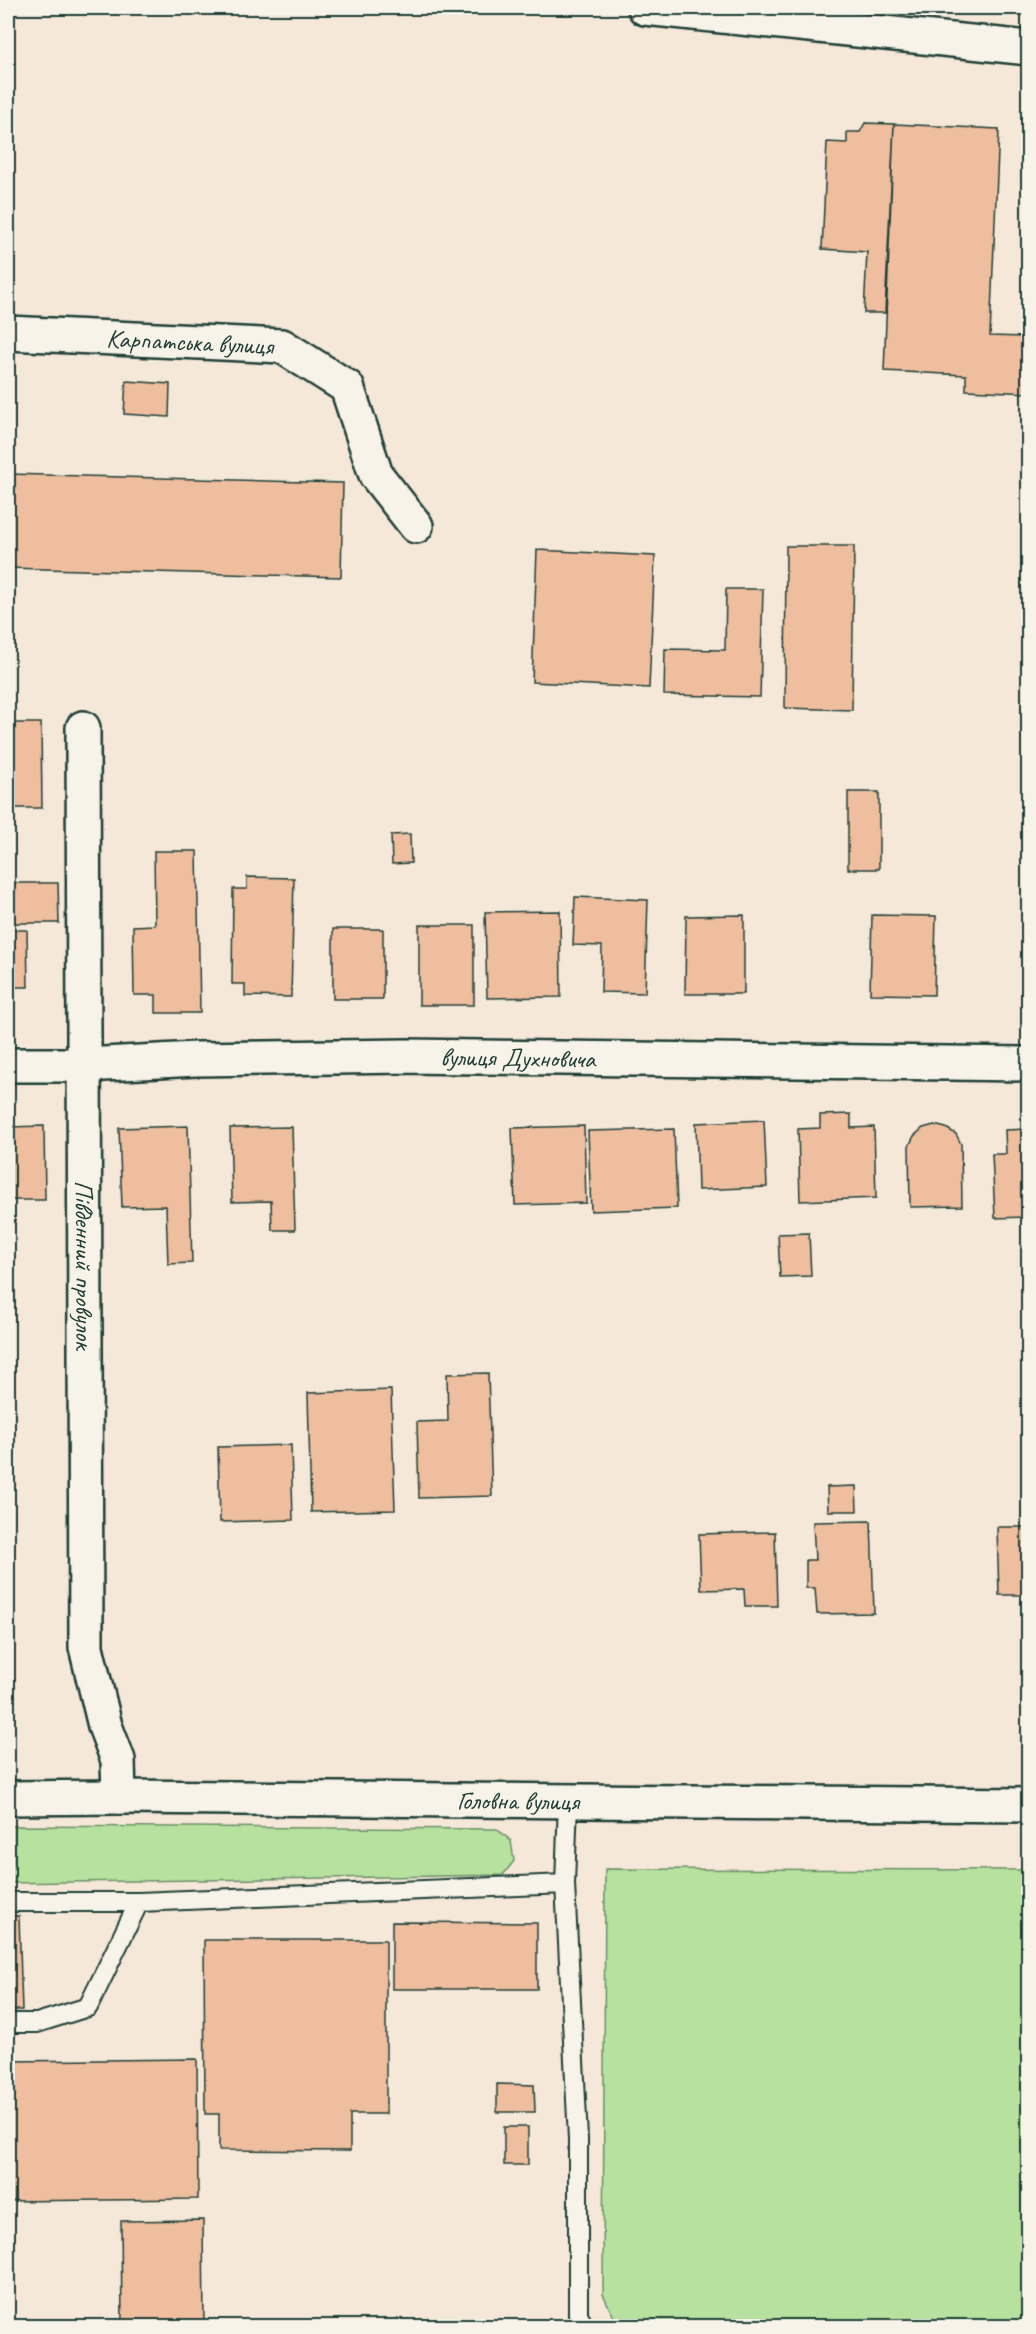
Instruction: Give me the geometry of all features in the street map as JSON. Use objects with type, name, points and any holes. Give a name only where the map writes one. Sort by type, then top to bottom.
[{"type":"street","points":[[645,8],[1029,48]]},
{"type":"street","name":"Карпатська вулиця","points":[[8,333],[282,346],[347,387],[376,475],[416,526]]},
{"type":"street","name":"Південний провулок","points":[[83,728],[86,1647],[105,1726],[118,1760],[119,1797]]},
{"type":"street","name":"вулиця Духновича","points":[[8,1065],[406,1056],[1029,1064]]},
{"type":"street","name":"Головна вулиця","points":[[8,1798],[1029,1805]]},
{"type":"lane","points":[[568,1802],[565,1884],[578,2139],[578,2315],[584,2326]]},
{"type":"lane","points":[[8,1902],[139,1902],[565,1884]]},
{"type":"lane","points":[[8,2023],[37,2024],[88,2007],[139,1902]]},
{"type":"green space","points":[[8,1826],[497,1829],[511,1841],[514,1861],[503,1875],[8,1883]]},
{"type":"green space","points":[[605,1869],[1028,1870],[1028,2326],[618,2326],[603,2294]]},
{"type":"building","points":[[865,123],[894,124],[885,313],[864,313],[867,252],[822,249],[827,142],[847,143],[847,132],[860,132]]},
{"type":"building","points":[[894,124],[999,129],[990,336],[1028,337],[1028,393],[966,390],[966,375],[884,371]]},
{"type":"building","points":[[126,381],[170,384],[169,417],[124,414]]},
{"type":"building","points":[[8,474],[343,483],[341,577],[8,568]]},
{"type":"building","points":[[786,546],[854,546],[852,710],[785,708]]},
{"type":"building","points":[[537,550],[655,556],[649,688],[532,682]]},
{"type":"building","points":[[726,589],[763,589],[760,697],[664,695],[665,649],[725,650]]},
{"type":"building","points":[[8,723],[41,723],[42,808],[8,808]]},
{"type":"building","points":[[848,792],[879,792],[879,869],[848,869]]},
{"type":"building","points":[[410,834],[411,863],[392,864],[391,835]]},
{"type":"building","points":[[154,851],[197,851],[200,1013],[156,1013],[156,995],[134,995],[133,926],[155,925]]},
{"type":"building","points":[[247,877],[294,878],[291,997],[245,996],[245,984],[232,984],[233,889],[247,889]]},
{"type":"building","points":[[8,883],[58,883],[59,923],[8,923]]},
{"type":"building","points":[[575,897],[648,900],[645,993],[601,992],[602,946],[573,945]]},
{"type":"building","points":[[560,911],[561,997],[487,998],[485,912]]},
{"type":"building","points":[[744,915],[744,994],[685,994],[686,916]]},
{"type":"building","points":[[872,915],[936,916],[934,995],[870,994]]},
{"type":"building","points":[[419,925],[474,925],[474,1005],[419,1005]]},
{"type":"building","points":[[333,929],[383,929],[383,999],[333,999]]},
{"type":"building","points":[[8,930],[27,930],[28,987],[8,987]]},
{"type":"building","points":[[851,1114],[851,1128],[874,1127],[876,1198],[800,1201],[798,1129],[820,1128],[820,1115]]},
{"type":"building","points":[[764,1120],[767,1187],[698,1190],[696,1123]]},
{"type":"building","points":[[934,1125],[956,1134],[961,1144],[962,1206],[910,1207],[909,1146],[914,1136],[923,1128]]},
{"type":"building","points":[[44,1126],[45,1200],[8,1200],[8,1127]]},
{"type":"building","points":[[188,1126],[192,1263],[168,1264],[166,1206],[122,1207],[119,1128]]},
{"type":"building","points":[[584,1126],[586,1203],[515,1205],[512,1128]]},
{"type":"building","points":[[292,1127],[295,1230],[272,1230],[271,1201],[232,1202],[230,1128]]},
{"type":"building","points":[[674,1129],[677,1208],[591,1211],[588,1131]]},
{"type":"building","points":[[1028,1129],[1028,1217],[995,1218],[992,1154],[1006,1154],[1005,1130]]},
{"type":"building","points":[[809,1233],[811,1276],[780,1277],[778,1234]]},
{"type":"building","points":[[488,1373],[492,1496],[419,1498],[417,1422],[448,1421],[447,1374]]},
{"type":"building","points":[[391,1390],[395,1510],[311,1512],[308,1393]]},
{"type":"building","points":[[291,1445],[293,1520],[220,1522],[218,1447]]},
{"type":"building","points":[[856,1486],[857,1511],[828,1511],[827,1487]]},
{"type":"building","points":[[871,1521],[874,1613],[817,1614],[815,1588],[806,1588],[806,1560],[815,1560],[813,1522]]},
{"type":"building","points":[[997,1527],[1028,1527],[1028,1595],[999,1595]]},
{"type":"building","points":[[775,1532],[777,1606],[745,1606],[744,1589],[701,1590],[699,1534]]},
{"type":"building","points":[[8,1916],[19,1916],[22,2010],[8,2010]]},
{"type":"building","points":[[392,1922],[537,1923],[537,1989],[392,1989]]},
{"type":"building","points":[[204,1940],[386,1940],[386,2114],[350,2114],[350,2151],[219,2150],[219,2114],[205,2114]]},
{"type":"building","points":[[197,2059],[198,2199],[8,2201],[8,2061]]},
{"type":"building","points":[[497,2084],[534,2085],[535,2112],[497,2112]]},
{"type":"building","points":[[504,2127],[528,2127],[528,2165],[504,2165]]},
{"type":"building","points":[[203,2220],[204,2326],[122,2326],[121,2221]]}]
